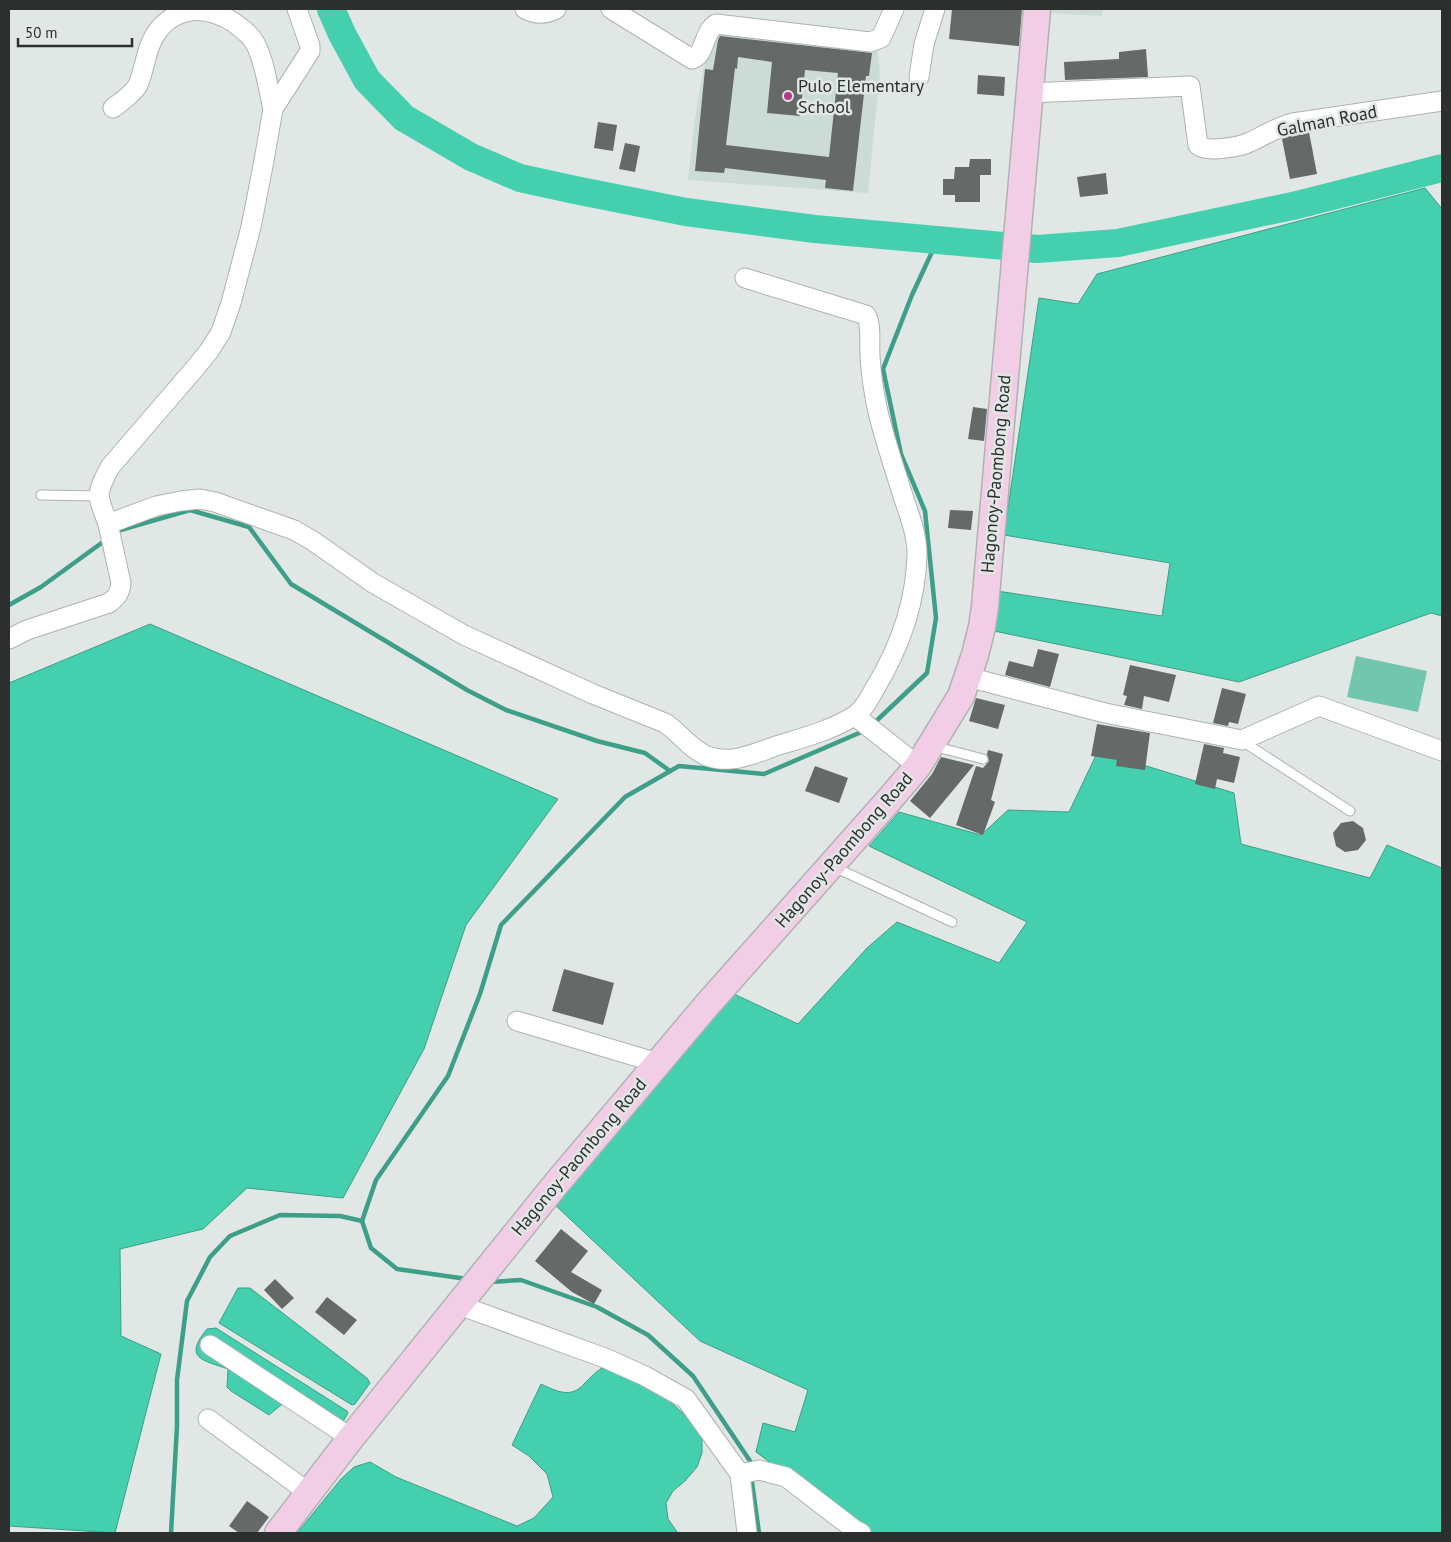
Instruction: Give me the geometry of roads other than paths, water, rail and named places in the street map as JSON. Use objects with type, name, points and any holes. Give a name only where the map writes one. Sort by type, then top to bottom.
[{"type":"main road","name":"Hagonoy-Paombong Road","points":[[278,1533],[351,1438],[493,1261],[707,1004],[831,866],[924,756],[960,696],[968,678],[982,627],[985,606],[1037,9]]},
{"type":"street","points":[[273,110],[310,51],[297,9]]},
{"type":"street","points":[[524,9],[539,14],[548,14],[556,9]]},
{"type":"street","points":[[611,9],[692,59],[696,58],[699,54],[710,28],[716,24],[870,42],[881,38],[894,9]]},
{"type":"street","points":[[919,77],[924,44],[934,9]]},
{"type":"street","points":[[9,638],[27,630],[109,603],[120,591],[121,583],[108,524],[98,496],[101,484],[110,467],[196,368],[220,332],[231,302],[251,228],[273,110],[260,52],[255,42],[232,21],[207,10],[180,14],[161,28],[149,48],[138,86],[113,108]]},
{"type":"street","name":"Galman Road","points":[[1029,93],[1190,86],[1198,145],[1201,149],[1208,150],[1251,142],[1280,126],[1293,123],[1442,101]]},
{"type":"street","points":[[745,278],[866,315],[868,318],[870,357],[878,411],[914,528],[917,552],[913,597],[900,640],[865,704],[867,725]]},
{"type":"street","points":[[108,524],[156,506],[181,500],[200,500],[215,502],[294,530],[373,583],[464,635],[593,694],[665,723],[691,746],[706,756],[724,760],[740,758],[824,730],[867,725],[924,756]]},
{"type":"street","points":[[968,678],[1105,713],[1242,740],[1319,706],[1442,751]]},
{"type":"street","points":[[517,1021],[658,1063]]},
{"type":"street","points":[[462,1300],[605,1358],[645,1376],[686,1399],[747,1472],[747,1533]]},
{"type":"street","points":[[210,1345],[351,1438]]},
{"type":"street","points":[[208,1419],[309,1493]]},
{"type":"street","points":[[747,1472],[786,1477],[861,1533]]},
{"type":"lane","points":[[41,496],[98,496]]},
{"type":"lane","points":[[1242,740],[1350,811]]},
{"type":"lane","points":[[924,756],[983,759]]},
{"type":"lane","points":[[831,866],[952,922]]},
{"type":"waterway","points":[[331,9],[367,80],[404,118],[471,157],[520,178],[686,212],[815,229],[1037,249],[1118,243],[1297,205],[1442,168]]},
{"type":"waterway","points":[[872,725],[927,673],[936,618],[925,511],[901,454],[883,369],[912,295],[938,239]]},
{"type":"waterway","points":[[117,531],[190,510],[249,527],[291,584],[467,690],[506,710],[597,741],[645,753],[670,771]]},
{"type":"waterway","points":[[9,605],[41,587],[107,539]]},
{"type":"waterway","points":[[467,1279],[397,1269],[371,1248],[362,1221],[376,1180],[448,1076],[480,994],[501,925],[625,797],[679,766],[764,774],[866,730]]},
{"type":"waterway","points":[[171,1533],[177,1426],[177,1380],[187,1301],[210,1257],[230,1236],[280,1215],[340,1216],[362,1221]]},
{"type":"waterway","points":[[490,1282],[521,1280],[597,1307],[648,1335],[693,1376],[750,1461],[750,1468]]},
{"type":"waterway","points":[[751,1475],[759,1533]]},
{"type":"place","name":"Pulo Elementary School","points":[[788,96]]}]
